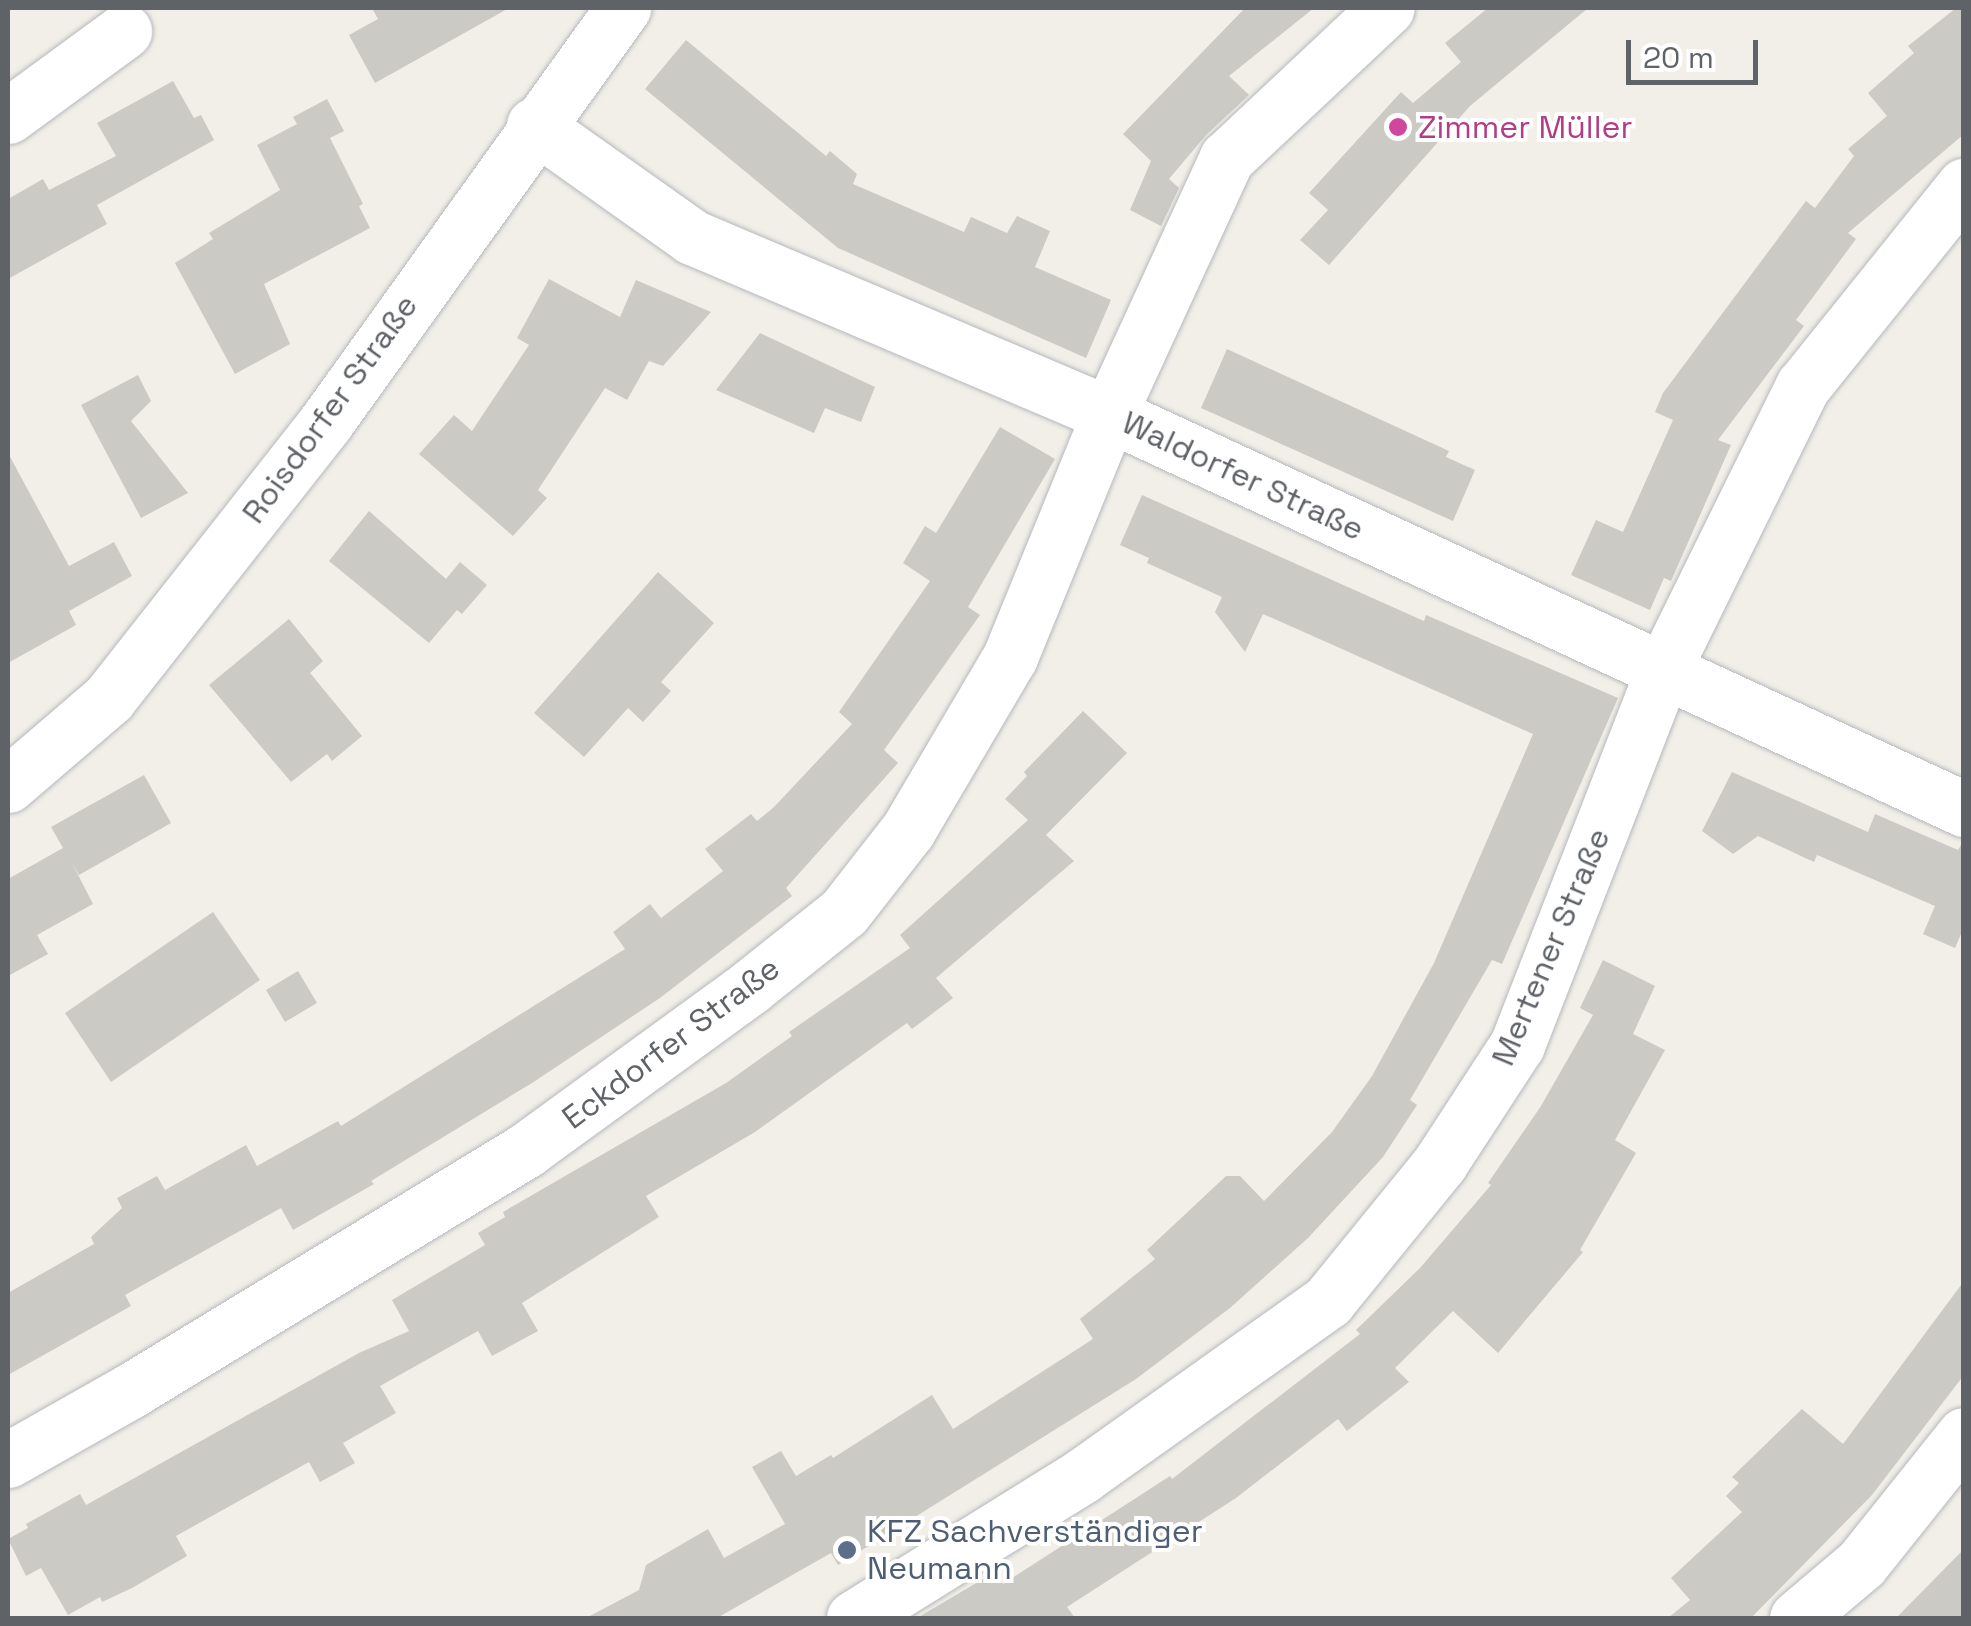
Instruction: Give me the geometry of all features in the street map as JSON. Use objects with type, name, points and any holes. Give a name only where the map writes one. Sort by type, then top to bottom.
[{"type":"street","name":"Roisdorfer Straße","points":[[8,786],[121,683],[326,422],[534,125],[622,8]]},
{"type":"street","name":"Eckdorfer Straße","points":[[8,1460],[526,1150],[750,987],[844,912],[908,830],[1010,657],[1109,414],[1227,158],[1387,8]]},
{"type":"street","points":[[8,116],[124,30]]},
{"type":"street","name":"Waldorfer Straße","points":[[534,125],[692,237],[1109,414],[1964,809]]},
{"type":"street","name":"Mertener Straße","points":[[854,1618],[1082,1476],[1328,1301],[1440,1163],[1516,1045],[1663,670],[1803,386],[1964,186]]},
{"type":"street","points":[[1797,1618],[1861,1564],[1964,1435]]},
{"type":"building","points":[[372,8],[509,8],[375,83],[349,35],[378,19]]},
{"type":"building","points":[[1245,8],[1314,8],[1229,76],[1249,95],[1206,135],[1169,179],[1179,188],[1161,226],[1130,210],[1151,161],[1123,134]]},
{"type":"building","points":[[1488,8],[1588,8],[1470,106],[1329,265],[1300,240],[1328,210],[1309,193],[1401,92],[1413,103],[1461,62],[1445,43]]},
{"type":"building","points":[[1956,8],[1964,8],[1964,134],[1848,233],[1856,239],[1796,320],[1804,326],[1718,440],[1731,445],[1671,581],[1664,578],[1650,610],[1571,575],[1596,520],[1623,532],[1673,420],[1655,412],[1663,393],[1806,201],[1815,208],[1854,156],[1848,149],[1887,116],[1868,93],[1914,53],[1908,46]]},
{"type":"building","points":[[686,40],[826,156],[830,151],[857,174],[853,184],[964,232],[971,217],[1007,233],[1017,216],[1050,231],[1035,267],[1111,300],[1086,358],[838,248],[645,89]]},
{"type":"building","points":[[173,81],[194,118],[201,115],[214,140],[97,205],[107,224],[8,279],[8,199],[43,179],[49,190],[116,156],[97,123]]},
{"type":"building","points":[[327,99],[344,131],[330,138],[363,204],[359,206],[370,228],[264,284],[290,344],[235,374],[175,263],[213,239],[209,233],[280,190],[257,145],[297,124],[293,117]]},
{"type":"building","points":[[549,279],[620,317],[636,280],[711,312],[663,366],[649,361],[627,400],[605,388],[538,490],[547,498],[513,536],[419,454],[454,415],[472,431],[529,345],[517,338]]},
{"type":"building","points":[[760,333],[875,387],[861,422],[825,408],[814,433],[716,390]]},
{"type":"building","points":[[1227,349],[1449,451],[1446,457],[1475,470],[1453,521],[1201,408]]},
{"type":"building","points":[[138,375],[151,401],[131,421],[188,493],[141,518],[81,405]]},
{"type":"building","points":[[1000,427],[1055,459],[968,607],[980,615],[884,750],[898,763],[786,888],[792,896],[660,998],[532,1083],[371,1181],[374,1184],[293,1230],[281,1208],[125,1295],[131,1306],[8,1375],[8,1293],[94,1244],[91,1237],[122,1208],[117,1198],[157,1176],[165,1190],[246,1145],[257,1166],[338,1121],[341,1126],[625,949],[613,932],[650,904],[661,918],[723,871],[705,849],[751,814],[757,821],[774,807],[852,724],[839,712],[930,581],[903,563],[925,526],[936,533]]},
{"type":"building","points":[[8,453],[69,566],[114,542],[132,576],[69,611],[76,625],[8,663]]},
{"type":"building","points":[[1142,495],[1424,621],[1426,615],[1618,698],[1502,964],[1492,960],[1410,1100],[1417,1105],[1383,1157],[1308,1238],[1230,1308],[1136,1379],[838,1565],[831,1553],[717,1618],[586,1618],[639,1590],[646,1565],[708,1529],[724,1558],[785,1524],[752,1467],[781,1451],[796,1476],[831,1455],[833,1458],[932,1395],[953,1429],[1093,1339],[1080,1319],[1155,1259],[1147,1250],[1226,1176],[1240,1176],[1264,1201],[1332,1132],[1372,1076],[1434,963],[1533,734],[1263,614],[1245,652],[1215,612],[1222,597],[1147,563],[1149,558],[1120,545]]},
{"type":"building","points":[[369,511],[446,579],[460,562],[487,585],[462,614],[457,610],[429,643],[329,561]]},
{"type":"building","points":[[658,572],[714,623],[661,682],[671,691],[643,722],[628,708],[584,757],[534,713]]},
{"type":"building","points":[[289,619],[323,661],[310,673],[362,736],[332,761],[327,754],[291,782],[209,685]]},
{"type":"building","points":[[1083,711],[1127,753],[1046,835],[1074,861],[936,978],[953,998],[912,1029],[907,1023],[755,1132],[646,1196],[659,1217],[522,1303],[538,1331],[492,1356],[478,1331],[380,1386],[396,1413],[343,1443],[355,1463],[320,1482],[309,1462],[176,1536],[187,1556],[132,1588],[102,1602],[100,1597],[68,1615],[41,1568],[26,1576],[8,1539],[28,1528],[26,1524],[80,1494],[86,1505],[359,1353],[409,1331],[392,1300],[485,1245],[478,1233],[505,1217],[503,1212],[726,1083],[792,1036],[789,1032],[910,948],[900,935],[1028,820],[1005,799],[1027,776],[1024,772]]},
{"type":"building","points":[[1732,772],[1868,832],[1875,814],[1958,850],[1964,840],[1964,927],[1955,948],[1923,934],[1935,906],[1817,855],[1814,862],[1758,836],[1733,854],[1702,831]]},
{"type":"building","points":[[144,775],[171,823],[79,875],[72,863],[93,904],[37,935],[48,954],[8,976],[8,879],[63,848],[51,827]]},
{"type":"building","points":[[213,912],[260,980],[111,1082],[65,1013]]},
{"type":"building","points":[[1603,960],[1655,986],[1633,1034],[1665,1050],[1615,1140],[1636,1153],[1580,1250],[1583,1252],[1498,1353],[1453,1311],[1395,1368],[1409,1382],[1347,1431],[1338,1419],[1236,1498],[1067,1607],[1075,1618],[917,1618],[995,1572],[1003,1584],[1170,1476],[1172,1479],[1360,1334],[1356,1330],[1420,1268],[1491,1185],[1488,1183],[1541,1106],[1593,1015],[1580,1008]]},
{"type":"building","points":[[298,971],[317,1003],[285,1022],[266,990]]},
{"type":"building","points":[[1964,1281],[1964,1375],[1872,1495],[1751,1618],[1668,1618],[1690,1600],[1671,1578],[1742,1512],[1726,1496],[1739,1483],[1732,1477],[1802,1409],[1843,1444]]},
{"type":"building","points":[[1964,1549],[1964,1618],[1896,1618]]},
{"type":"place","name":"Zimmer Müller","points":[[1398,127]]},
{"type":"place","name":"KFZ Sachverständiger Neumann","points":[[847,1550]]}]
